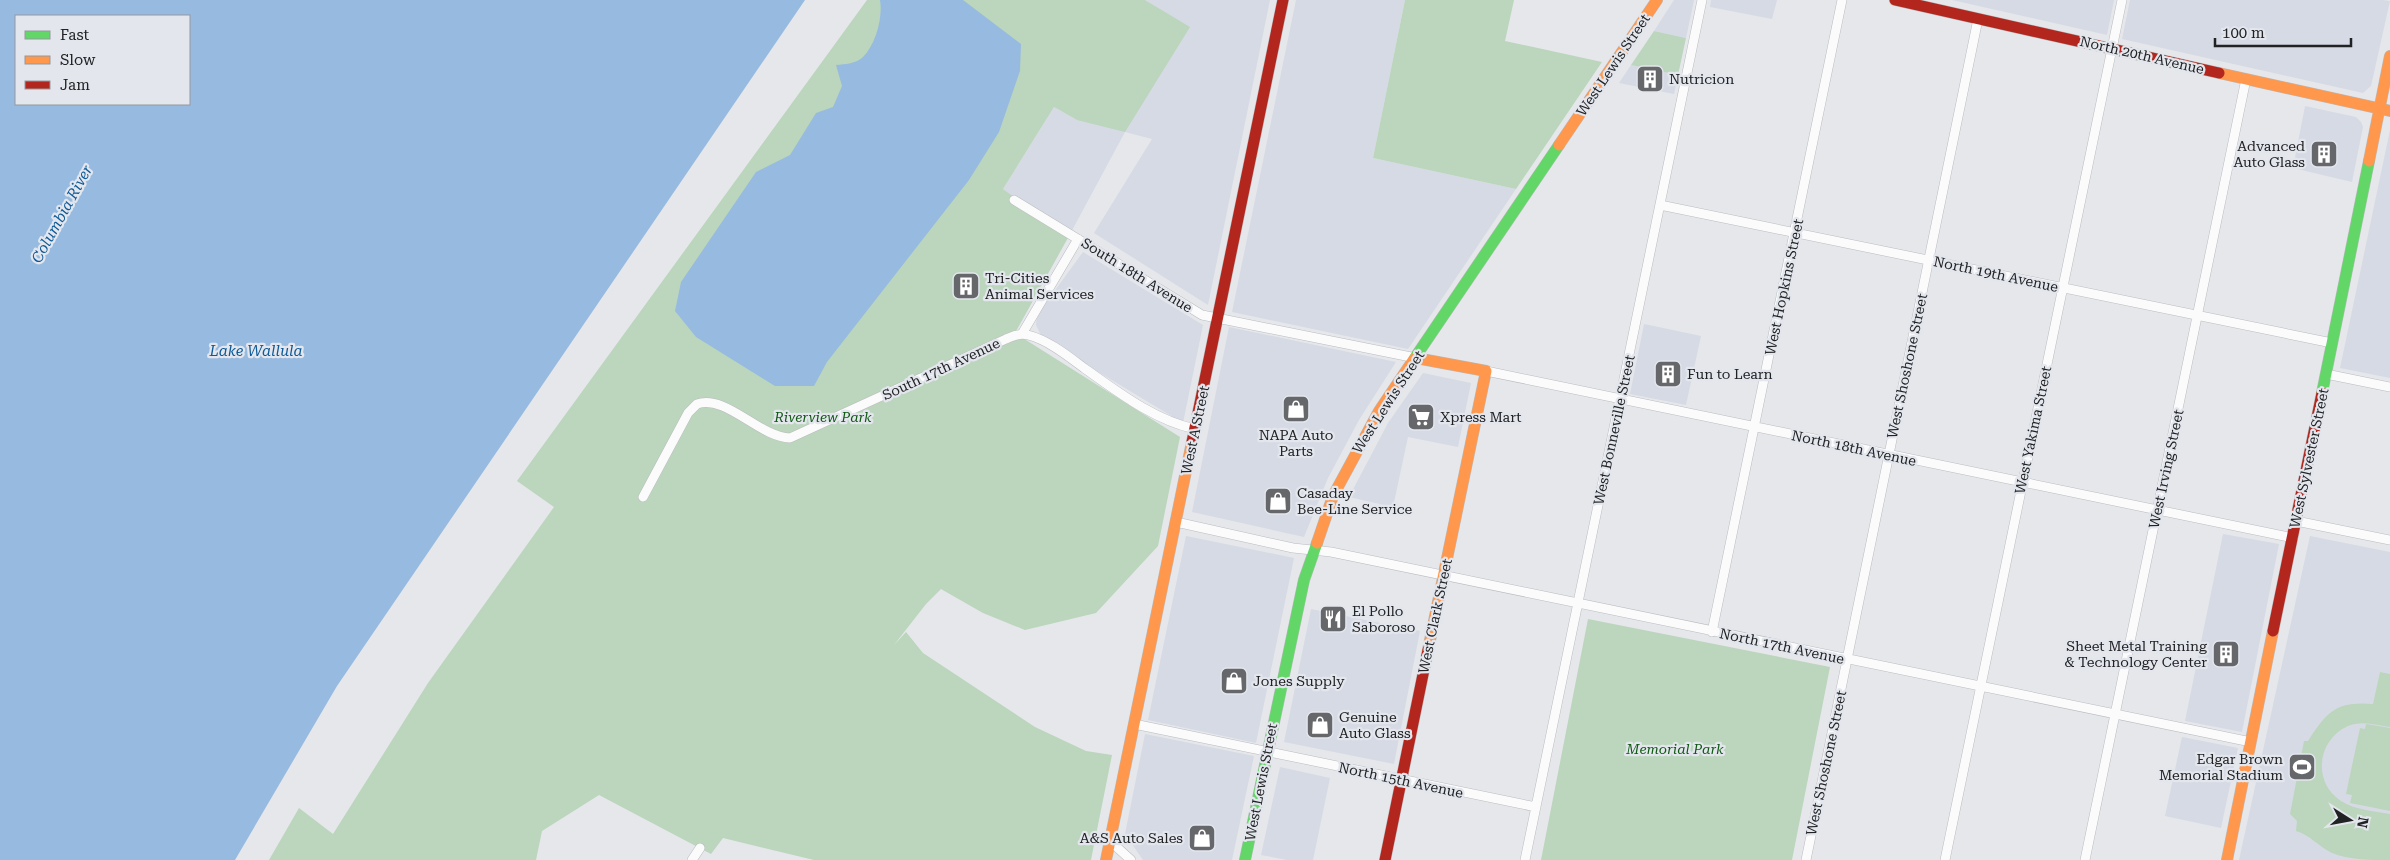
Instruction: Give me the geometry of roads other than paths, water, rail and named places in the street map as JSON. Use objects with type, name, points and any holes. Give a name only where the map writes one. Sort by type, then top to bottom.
[{"type":"main road","name":"West A Street","points":[[1106,860],[1283,0]]},
{"type":"main road","name":"West Lewis Street","points":[[1245,860],[1295,615],[1313,549],[1333,496],[1362,438],[1658,0]]},
{"type":"main road","name":"North 20th Avenue","points":[[1895,0],[2385,110]]},
{"type":"main road","name":"West Sylvester Street","points":[[2227,860],[2332,343],[2385,110],[2390,56]]},
{"type":"main road","name":"North 18th Avenue","points":[[1416,358],[1486,371]]},
{"type":"main road","name":"West Clark Street","points":[[1385,860],[1486,371]]},
{"type":"street","name":"West Bonneville Street","points":[[1525,860],[1702,0]]},
{"type":"street","name":"West Hopkins Street","points":[[1712,632],[1842,0]]},
{"type":"street","name":"West Yakima Street","points":[[1945,860],[2122,0]]},
{"type":"street","name":"West Shoshone Street","points":[[1806,860],[1978,19]]},
{"type":"street","name":"West Irving Street","points":[[2086,860],[2246,79]]},
{"type":"street","name":"South 18th Avenue","points":[[1014,200],[1202,315],[1416,358]]},
{"type":"street","name":"North 19th Avenue","points":[[1660,205],[2332,343]]},
{"type":"street","points":[[1078,239],[1022,334],[1034,337],[1052,347],[1117,391],[1171,422],[1195,429]]},
{"type":"street","name":"South 17th Avenue","points":[[643,497],[688,414],[697,404],[716,403],[775,436],[790,438],[1006,339],[1022,334]]},
{"type":"street","name":"North 18th Avenue","points":[[1486,371],[1754,428],[2293,538]]},
{"type":"street","points":[[2326,374],[2390,387]]},
{"type":"street","points":[[2296,521],[2390,540]]},
{"type":"street","points":[[1176,522],[1293,548],[1313,549]]},
{"type":"street","name":"North 17th Avenue","points":[[1313,549],[2251,742]]},
{"type":"street","name":"North 15th Avenue","points":[[1134,724],[1536,807]]},
{"type":"street","points":[[1110,841],[1131,860]]},
{"type":"street","points":[[692,860],[700,848]]},
{"type":"water","name":"Lake Wallula","points":[[0,0],[805,0],[337,686],[235,860],[0,860]]},
{"type":"water","points":[[880,0],[963,0],[1021,44],[1020,71],[999,132],[969,180],[827,362],[814,386],[775,386],[696,337],[675,311],[681,282],[756,172],[790,155],[816,113],[833,107],[842,86],[836,65],[857,61],[868,52],[878,30]]},
{"type":"place","name":"Nutricion","points":[[1650,79]]},
{"type":"place","name":"Advanced Auto Glass","points":[[2324,154]]},
{"type":"place","name":"Tri-Cities Animal Services","points":[[966,286]]},
{"type":"place","name":"Fun to Learn","points":[[1668,374]]},
{"type":"place","name":"NAPA Auto Parts","points":[[1296,409]]},
{"type":"place","name":"Xpress Mart","points":[[1421,417]]},
{"type":"place","name":"Casaday Bee-Line Service","points":[[1278,501]]},
{"type":"place","name":"El Pollo Saboroso","points":[[1333,619]]},
{"type":"place","name":"Sheet Metal Training & Technology Center","points":[[2226,654]]},
{"type":"place","name":"Jones Supply","points":[[1234,681]]},
{"type":"place","name":"Genuine Auto Glass","points":[[1320,725]]},
{"type":"place","name":"Edgar Brown Memorial Stadium","points":[[2302,767]]},
{"type":"place","name":"A&S Auto Sales","points":[[1202,838]]},
{"type":"water label","name":"Columbia River","points":[[62,214]]},
{"type":"park label","name":"Riverview Park","points":[[823,417]]},
{"type":"park label","name":"Memorial Park","points":[[1675,749]]}]
